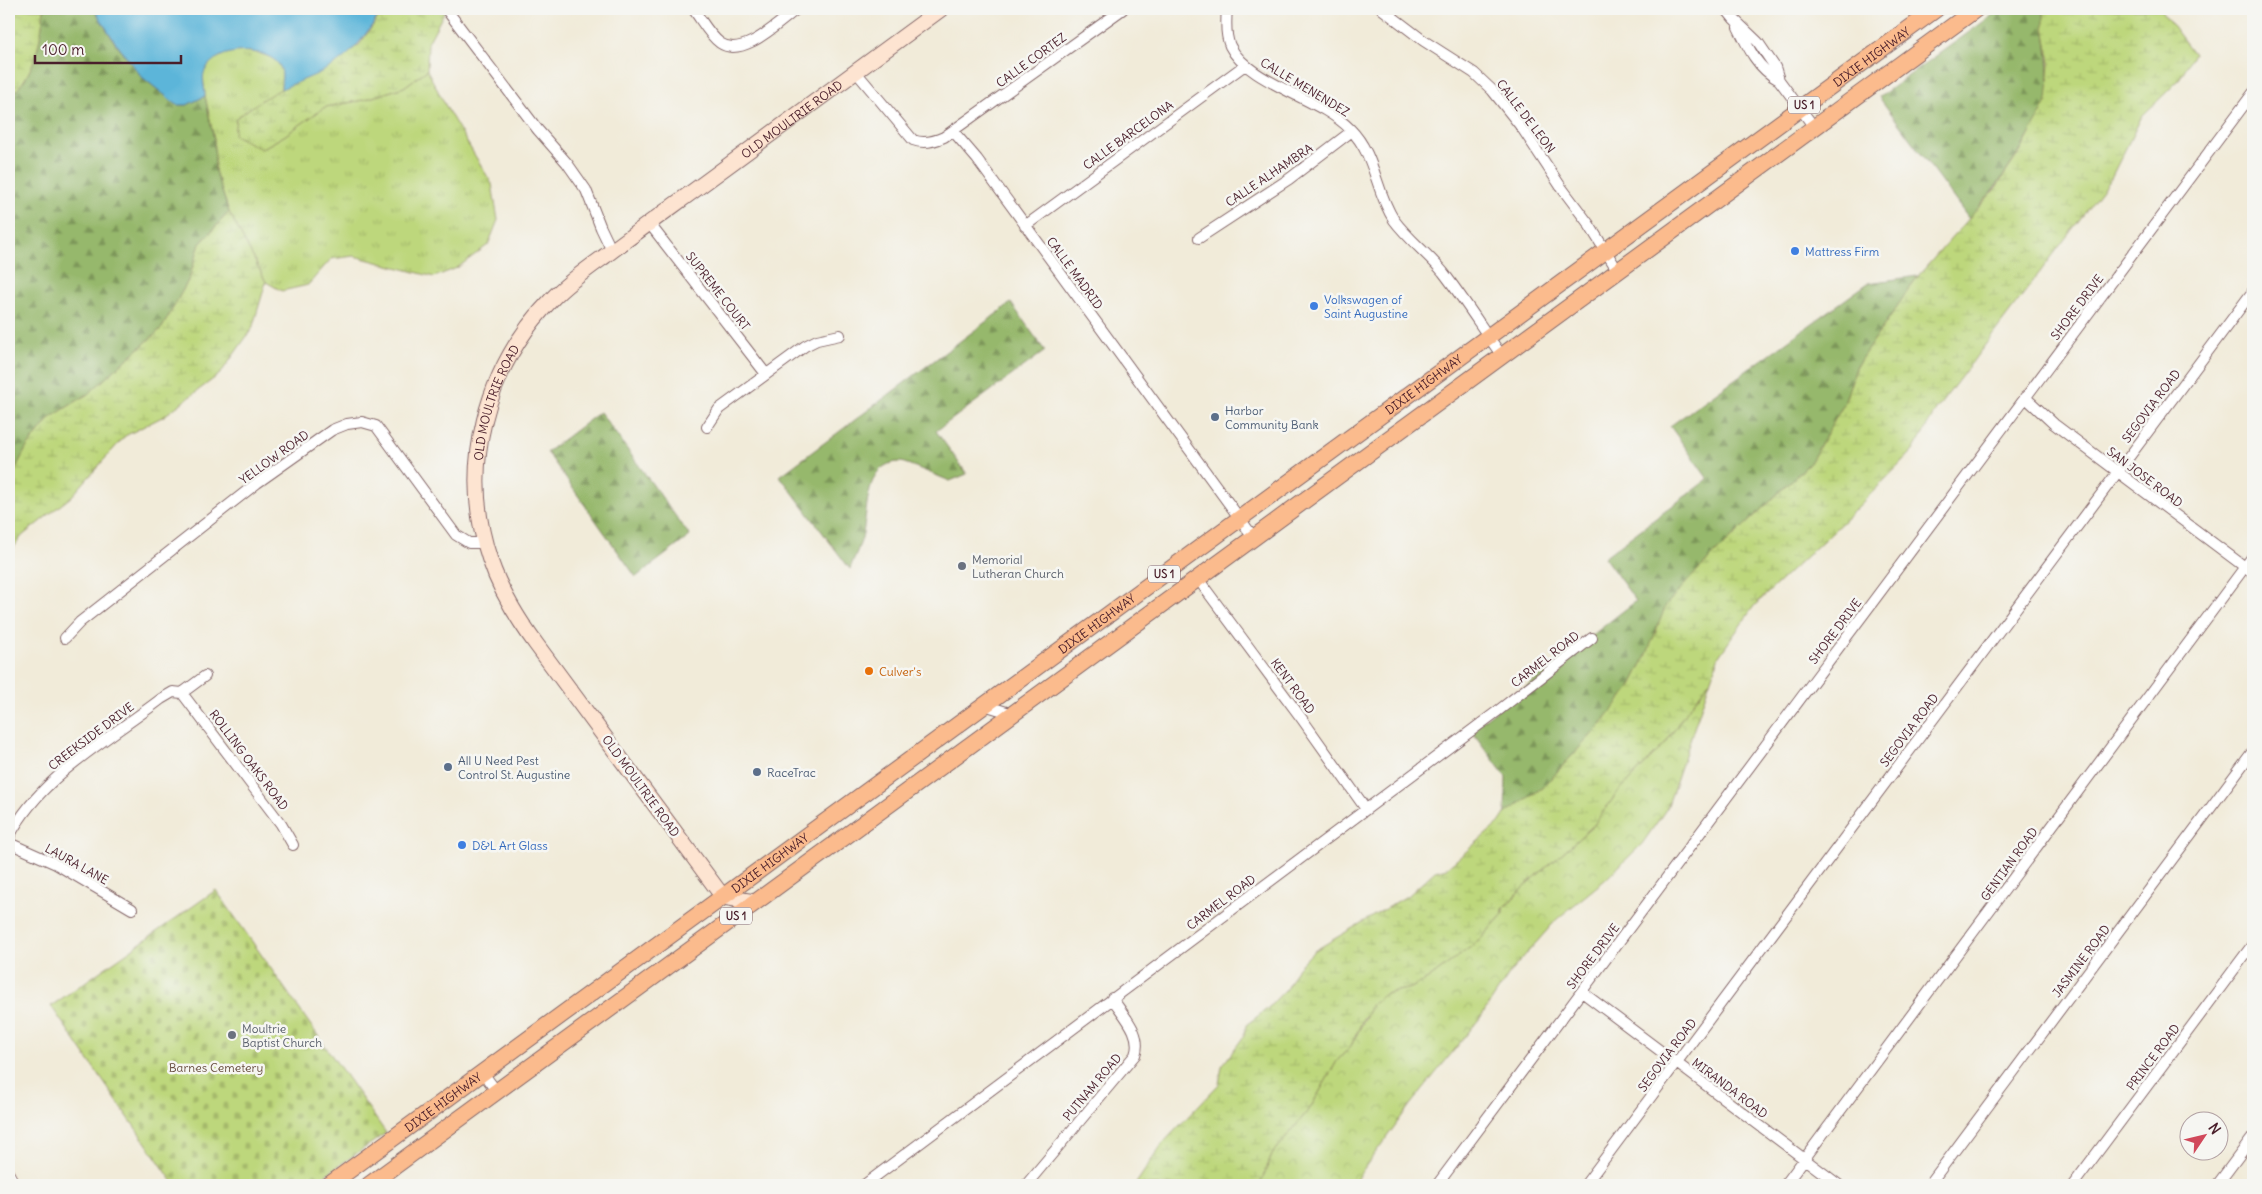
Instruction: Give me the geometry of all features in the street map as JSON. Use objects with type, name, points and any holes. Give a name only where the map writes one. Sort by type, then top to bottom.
[{"type":"main road","name":"OLD MOULTRIE ROAD","points":[[723,897],[521,623],[497,578],[485,543],[477,496],[478,452],[488,406],[498,378],[511,351],[535,318],[554,297],[612,250],[941,9]]},
{"type":"main road","name":"DIXIE HIGHWAY","points":[[329,1185],[1936,9]]},
{"type":"main road","name":"US 1","points":[[369,1185],[1254,538],[1971,10]]},
{"type":"main road","points":[[723,897],[755,902]]},
{"type":"street","points":[[446,9],[586,190],[612,250]]},
{"type":"street","points":[[693,9],[719,42],[734,47],[749,44],[798,9]]},
{"type":"street","name":"CALLE CORTEZ","points":[[953,130],[1123,9]]},
{"type":"street","name":"CALLE MENENDEZ","points":[[1227,9],[1228,42],[1236,56],[1245,65],[1271,82],[1327,112],[1352,131],[1368,154],[1376,172],[1384,200],[1395,220],[1443,273],[1502,356]]},
{"type":"street","name":"CALLE DE LEON","points":[[1382,9],[1424,41],[1474,73],[1492,90],[1522,128],[1618,271]]},
{"type":"street","points":[[1726,9],[1758,42],[1775,67],[1779,80],[1814,127]]},
{"type":"street","name":"CALLE BARCELONA","points":[[1025,226],[1245,65]]},
{"type":"street","points":[[856,72],[913,140],[918,142],[936,141],[953,130]]},
{"type":"street","name":"SHORE DRIVE","points":[[1437,1185],[2253,93]]},
{"type":"street","name":"CALLE MADRID","points":[[953,130],[1254,538]]},
{"type":"street","name":"CALLE ALHAMBRA","points":[[1199,238],[1289,178],[1352,131]]},
{"type":"street","name":"SUPREME COURT","points":[[649,223],[766,374]]},
{"type":"street","name":"SEGOVIA ROAD","points":[[1585,1185],[2253,291]]},
{"type":"street","points":[[707,427],[719,409],[805,346],[817,340],[840,335]]},
{"type":"street","name":"SAN JOSE ROAD","points":[[2025,397],[2054,424],[2249,570]]},
{"type":"street","name":"YELLOW ROAD","points":[[66,638],[80,622],[250,489],[332,430],[347,424],[362,422],[376,426],[456,535],[470,543],[485,543]]},
{"type":"street","name":"GENTIAN ROAD","points":[[1785,1185],[2249,570],[2253,556]]},
{"type":"street","name":"KENT ROAD","points":[[1198,579],[1366,809]]},
{"type":"street","name":"CARMEL ROAD","points":[[864,1185],[1499,710],[1592,638]]},
{"type":"street","name":"CREEKSIDE DRIVE","points":[[9,837],[28,807],[53,779],[161,698],[173,692],[182,693],[205,676]]},
{"type":"street","name":"ROLLING OAKS ROAD","points":[[182,693],[281,824],[293,845]]},
{"type":"street","points":[[984,706],[1013,714]]},
{"type":"street","name":"JASMINE ROAD","points":[[1929,1185],[2253,751]]},
{"type":"street","name":"LAURA LANE","points":[[9,843],[56,864],[132,908]]},
{"type":"street","name":"PRINCE ROAD","points":[[2073,1185],[2253,944]]},
{"type":"street","name":"MIRANDA ROAD","points":[[1582,992],[1839,1185]]},
{"type":"street","name":"PUTNAM ROAD","points":[[1026,1185],[1138,1048],[1136,1036],[1112,998]]},
{"type":"street","points":[[483,1073],[497,1092]]},
{"type":"street","points":[[2217,1185],[2253,1137]]},
{"type":"street","points":[[9,1174],[15,1185]]},
{"type":"green space","points":[[9,9],[44,9],[41,34],[31,68],[9,98]]},
{"type":"green space","points":[[44,9],[94,9],[115,43],[142,77],[177,105],[187,105],[205,96],[214,140],[215,171],[229,212],[200,244],[189,279],[162,328],[88,394],[50,418],[27,447],[9,481],[9,98],[31,68],[41,34]]},
{"type":"green space","points":[[381,9],[446,9],[428,43],[427,70],[404,87],[363,100],[325,107],[284,136],[261,149],[234,135],[236,118],[263,99],[359,45],[378,18]]},
{"type":"green space","points":[[2001,9],[2044,9],[2049,89],[2045,107],[2013,162],[1988,197],[1969,219],[1879,97]]},
{"type":"green space","points":[[2044,9],[2160,9],[2194,54],[2178,81],[2142,116],[2111,178],[1936,410],[1913,451],[1848,517],[1754,606],[1719,656],[1710,681],[1686,712],[1665,744],[1617,793],[1594,825],[1525,886],[1503,909],[1503,914],[1480,940],[1428,979],[1411,988],[1385,994],[1364,1017],[1351,1046],[1337,1061],[1311,1107],[1272,1155],[1260,1185],[1135,1185],[1163,1143],[1219,1084],[1222,1066],[1244,1036],[1246,1025],[1267,1009],[1286,989],[1298,967],[1314,951],[1410,894],[1435,871],[1447,868],[1499,823],[1505,814],[1542,788],[1597,729],[1629,689],[1647,654],[1666,605],[1698,570],[1810,463],[1844,404],[1857,365],[1918,276],[1995,189],[2023,147],[2047,102],[2050,63],[2044,26]]},
{"type":"green space","points":[[237,50],[268,56],[278,63],[281,68],[281,89],[236,118],[261,149],[284,136],[325,107],[363,100],[404,87],[427,70],[450,114],[492,184],[498,220],[488,245],[457,268],[434,277],[354,256],[331,259],[308,285],[282,291],[266,282],[229,212],[215,171],[214,140],[205,96],[203,74],[210,62],[217,56]]},
{"type":"green space","points":[[229,212],[266,282],[252,329],[220,374],[164,416],[125,436],[72,496],[22,536],[9,554],[9,481],[27,447],[50,418],[88,394],[162,328],[189,279],[200,244]]},
{"type":"green space","points":[[1918,276],[1857,365],[1844,404],[1810,463],[1698,570],[1647,654],[1629,689],[1597,729],[1542,788],[1505,814],[1506,777],[1471,730],[1636,601],[1604,557],[1708,479],[1670,426],[1868,283]]},
{"type":"green space","points":[[1011,303],[1045,351],[936,431],[967,474],[950,481],[900,462],[889,464],[880,470],[870,488],[862,538],[850,569],[780,476]]},
{"type":"green space","points":[[600,412],[690,536],[636,577],[547,452]]},
{"type":"green space","points":[[1710,681],[1667,808],[1642,844],[1606,879],[1557,919],[1512,970],[1480,1018],[1410,1105],[1352,1185],[1260,1185],[1272,1155],[1311,1107],[1337,1061],[1351,1046],[1372,1004],[1385,994],[1411,988],[1428,979],[1480,940],[1503,914],[1503,909],[1525,886],[1594,825],[1617,793],[1665,744],[1686,712]]},
{"type":"green space","name":"Barnes Cemetery","points":[[216,890],[386,1133],[311,1185],[175,1185],[51,1006]]},
{"type":"water","points":[[94,9],[381,9],[374,23],[356,46],[328,69],[281,89],[282,71],[276,62],[268,56],[244,51],[232,53],[210,63],[204,73],[205,96],[187,105],[177,105],[142,77],[115,42]]},
{"type":"place","name":"Mattress Firm","points":[[1795,251]]},
{"type":"place","name":"Volkswagen of Saint Augustine","points":[[1314,306]]},
{"type":"place","name":"Harbor Community Bank","points":[[1215,417]]},
{"type":"place","name":"Memorial Lutheran Church","points":[[962,566]]},
{"type":"place","name":"Culver's","points":[[869,671]]},
{"type":"place","name":"All U Need Pest Control St. Augustine","points":[[448,767]]},
{"type":"place","name":"RaceTrac","points":[[757,772]]},
{"type":"place","name":"D&L Art Glass","points":[[462,845]]},
{"type":"place","name":"Moultrie Baptist Church","points":[[232,1035]]}]
